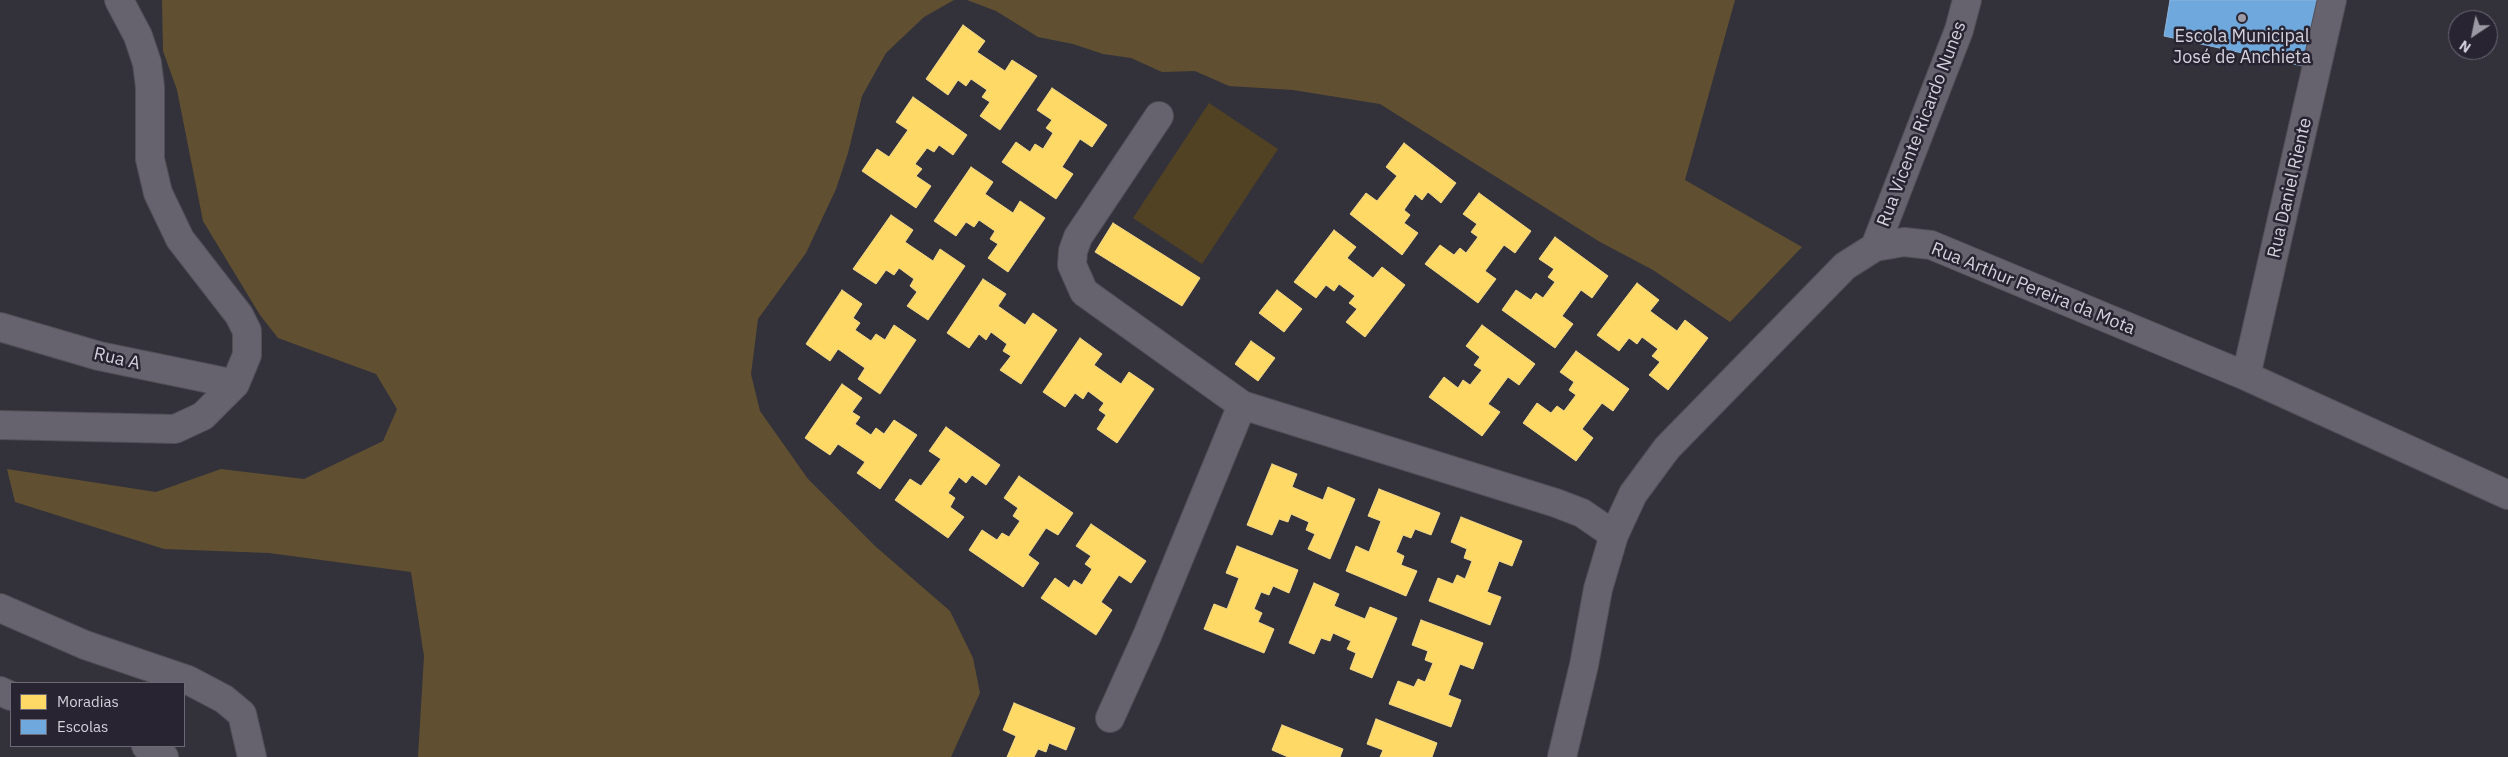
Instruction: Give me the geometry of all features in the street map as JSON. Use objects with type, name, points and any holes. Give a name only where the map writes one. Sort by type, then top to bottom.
[{"type":"street","points":[[0,425],[175,429],[203,416],[235,384],[247,355],[246,331],[239,316],[180,239],[158,193],[150,159],[150,87],[147,63],[138,36],[119,0]]},
{"type":"street","name":"Rua Vicente Ricardo Nunes","points":[[1875,247],[1959,30],[1967,0]]},
{"type":"street","name":"Rua Daniel Riente","points":[[2246,376],[2332,0]]},
{"type":"street","points":[[1159,116],[1078,237],[1073,251],[1072,265],[1076,280],[1089,297],[1242,405],[1556,503],[1582,513],[1614,535]]},
{"type":"street","name":"Rua Arthur Pereira da Mota","points":[[1562,757],[1584,665],[1598,589],[1614,535],[1632,494],[1666,448],[1845,266],[1875,247],[1904,242],[1931,245],[2246,376],[2508,495]]},
{"type":"street","name":"Rua A","points":[[0,327],[99,356],[235,384]]},
{"type":"street","points":[[1110,718],[1147,636],[1242,405]]},
{"type":"street","points":[[0,608],[85,645],[188,680],[224,699],[242,714],[252,757]]},
{"type":"street","points":[[149,747],[164,757]]},
{"type":"shaded area","points":[[162,0],[954,0],[924,17],[886,53],[862,96],[848,153],[836,189],[806,253],[758,319],[751,374],[760,411],[808,479],[875,546],[950,611],[973,658],[980,693],[951,757],[418,757],[424,656],[411,572],[269,553],[164,549],[15,502],[7,469],[156,492],[221,469],[304,479],[383,441],[397,409],[376,374],[278,338],[260,315],[203,221],[177,90],[163,51]]},
{"type":"shaded area","points":[[967,0],[1735,0],[1685,180],[1802,247],[1730,322],[1653,270],[1600,242],[1380,104],[1293,90],[1229,86],[1195,71],[1162,72],[1131,58],[1103,54],[1073,44],[1038,37],[996,11]]},
{"type":"shaded area","points":[[1209,103],[1278,149],[1202,264],[1133,218]]},
{"type":"building: Moradias","points":[[963,25],[985,41],[977,52],[1005,71],[1012,60],[1037,76],[1000,130],[980,116],[990,102],[982,97],[987,90],[971,79],[966,86],[958,80],[948,95],[926,79]]},
{"type":"building: Moradias","points":[[1052,88],[1107,125],[1092,147],[1080,139],[1062,167],[1073,174],[1056,199],[1002,162],[1016,142],[1030,152],[1035,144],[1043,149],[1053,133],[1046,128],[1052,120],[1037,110]]},
{"type":"building: Moradias","points":[[913,97],[967,135],[953,155],[939,145],[934,152],[927,148],[915,164],[922,169],[916,176],[931,186],[916,208],[862,171],[877,149],[889,157],[908,130],[896,122]]},
{"type":"building: Moradias","points":[[1404,143],[1456,183],[1441,203],[1428,192],[1422,200],[1415,194],[1404,210],[1410,215],[1404,223],[1418,233],[1402,255],[1350,214],[1366,193],[1377,201],[1397,176],[1386,167]]},
{"type":"building: Moradias","points":[[971,167],[993,182],[985,194],[1013,213],[1020,201],[1045,218],[1008,272],[988,258],[998,244],[990,239],[995,231],[979,220],[974,227],[966,222],[956,236],[934,221]]},
{"type":"building: Moradias","points":[[1479,193],[1531,231],[1515,253],[1504,245],[1485,271],[1496,279],[1478,303],[1425,264],[1440,245],[1454,255],[1460,248],[1466,253],[1478,237],[1471,232],[1477,224],[1463,214]]},
{"type":"building: Moradias","points":[[891,215],[913,230],[905,242],[933,261],[940,249],[965,266],[928,320],[907,306],[917,292],[910,286],[914,279],[899,268],[894,275],[886,270],[876,284],[853,269]]},
{"type":"building: Moradias","points":[[1113,223],[1200,278],[1182,306],[1095,252]]},
{"type":"building: Moradias","points":[[1334,230],[1356,247],[1347,258],[1373,278],[1382,267],[1405,285],[1365,337],[1346,322],[1357,309],[1349,303],[1355,296],[1339,284],[1334,291],[1326,285],[1316,298],[1294,282]]},
{"type":"building: Moradias","points":[[1555,237],[1608,276],[1592,298],[1581,290],[1562,316],[1573,324],[1555,348],[1502,310],[1516,290],[1531,300],[1536,293],[1543,298],[1555,282],[1548,277],[1554,269],[1539,259]]},
{"type":"building: Moradias","points":[[983,279],[1006,294],[998,306],[1025,325],[1033,313],[1057,330],[1021,384],[1000,370],[1011,356],[1003,351],[1007,344],[991,332],[986,340],[979,334],[969,348],[947,333]]},
{"type":"building: Moradias","points":[[1637,283],[1659,300],[1650,311],[1677,331],[1685,320],[1708,338],[1668,390],[1649,375],[1660,362],[1652,356],[1658,349],[1642,337],[1637,344],[1629,338],[1619,351],[1597,335]]},
{"type":"building: Moradias","points":[[842,290],[862,304],[853,318],[860,323],[855,330],[871,341],[876,334],[885,340],[894,325],[916,340],[880,394],[858,379],[865,368],[838,349],[830,361],[806,344]]},
{"type":"building: Moradias","points":[[1277,290],[1302,309],[1284,332],[1259,313]]},
{"type":"building: Moradias","points":[[1482,325],[1535,364],[1519,385],[1508,377],[1488,404],[1500,412],[1482,436],[1429,397],[1444,377],[1458,388],[1463,380],[1470,385],[1482,370],[1474,365],[1480,357],[1466,346]]},
{"type":"building: Moradias","points":[[1080,338],[1102,354],[1094,365],[1121,384],[1129,372],[1154,389],[1117,443],[1097,429],[1106,415],[1099,410],[1104,403],[1088,391],[1083,399],[1075,393],[1065,407],[1043,392]]},
{"type":"building: Moradias","points":[[1251,341],[1275,358],[1258,381],[1235,364]]},
{"type":"building: Moradias","points":[[1576,351],[1629,389],[1613,411],[1602,403],[1582,429],[1593,438],[1576,461],[1523,423],[1537,403],[1551,413],[1557,406],[1564,411],[1576,395],[1569,390],[1574,382],[1560,372]]},
{"type":"building: Moradias","points":[[842,384],[862,398],[852,412],[860,417],[855,424],[871,435],[876,428],[884,434],[894,420],[917,435],[880,489],[857,473],[865,462],[838,444],[830,455],[805,438]]},
{"type":"building: Moradias","points":[[946,427],[1000,465],[986,485],[972,475],[966,483],[959,477],[948,493],[955,498],[950,507],[964,517],[948,538],[895,500],[910,479],[921,486],[941,459],[929,451]]},
{"type":"building: Moradias","points":[[1272,464],[1297,474],[1292,487],[1323,500],[1328,487],[1355,499],[1330,559],[1308,549],[1315,534],[1306,530],[1309,522],[1291,514],[1288,522],[1279,519],[1272,535],[1247,525]]},
{"type":"building: Moradias","points":[[1019,476],[1073,513],[1058,535],[1046,528],[1028,555],[1039,563],[1023,587],[969,550],[982,530],[997,540],[1002,533],[1009,537],[1020,521],[1013,516],[1018,508],[1004,498]]},
{"type":"building: Moradias","points":[[1379,489],[1440,513],[1431,535],[1415,529],[1411,538],[1403,535],[1396,552],[1404,556],[1401,565],[1417,571],[1406,596],[1346,571],[1356,546],[1369,552],[1381,521],[1368,516]]},
{"type":"building: Moradias","points":[[1461,517],[1522,541],[1512,566],[1499,561],[1487,592],[1501,597],[1490,625],[1429,601],[1438,578],[1453,584],[1457,575],[1465,579],[1472,561],[1464,558],[1467,549],[1451,542]]},
{"type":"building: Moradias","points":[[1091,524],[1146,561],[1131,583],[1119,575],[1101,602],[1112,610],[1096,635],[1041,598],[1055,578],[1069,588],[1074,580],[1082,585],[1092,569],[1085,564],[1091,556],[1076,546]]},
{"type":"building: Moradias","points":[[1237,546],[1298,570],[1289,593],[1273,586],[1269,595],[1261,592],[1254,609],[1262,613],[1258,622],[1274,629],[1264,653],[1204,629],[1214,604],[1227,609],[1239,578],[1226,573]]},
{"type":"building: Moradias","points":[[1314,583],[1339,594],[1334,606],[1365,619],[1370,607],[1397,618],[1372,678],[1350,669],[1356,653],[1347,649],[1351,641],[1333,633],[1330,641],[1321,638],[1314,654],[1289,643]]},
{"type":"building: Moradias","points":[[1421,620],[1483,643],[1473,669],[1460,664],[1448,695],[1461,700],[1451,727],[1389,704],[1398,681],[1414,687],[1418,679],[1425,682],[1433,663],[1425,660],[1428,651],[1412,645]]},
{"type":"building: Moradias","points":[[1014,703],[1075,728],[1066,750],[1049,743],[1046,752],[1038,749],[1034,757],[1007,757],[1016,736],[1003,730]]},
{"type":"building: Moradias","points":[[1376,719],[1437,743],[1432,757],[1380,757],[1383,750],[1367,744]]},
{"type":"building: Moradias","points":[[1282,725],[1343,749],[1340,757],[1288,757],[1272,750]]},
{"type":"building: Escolas","name":"Escola Municipal José de Anchieta","points":[[2170,0],[2320,0],[2307,67],[2164,36]]},
{"type":"place","name":"Escola Municipal José de Anchieta","points":[[2242,18]]}]
